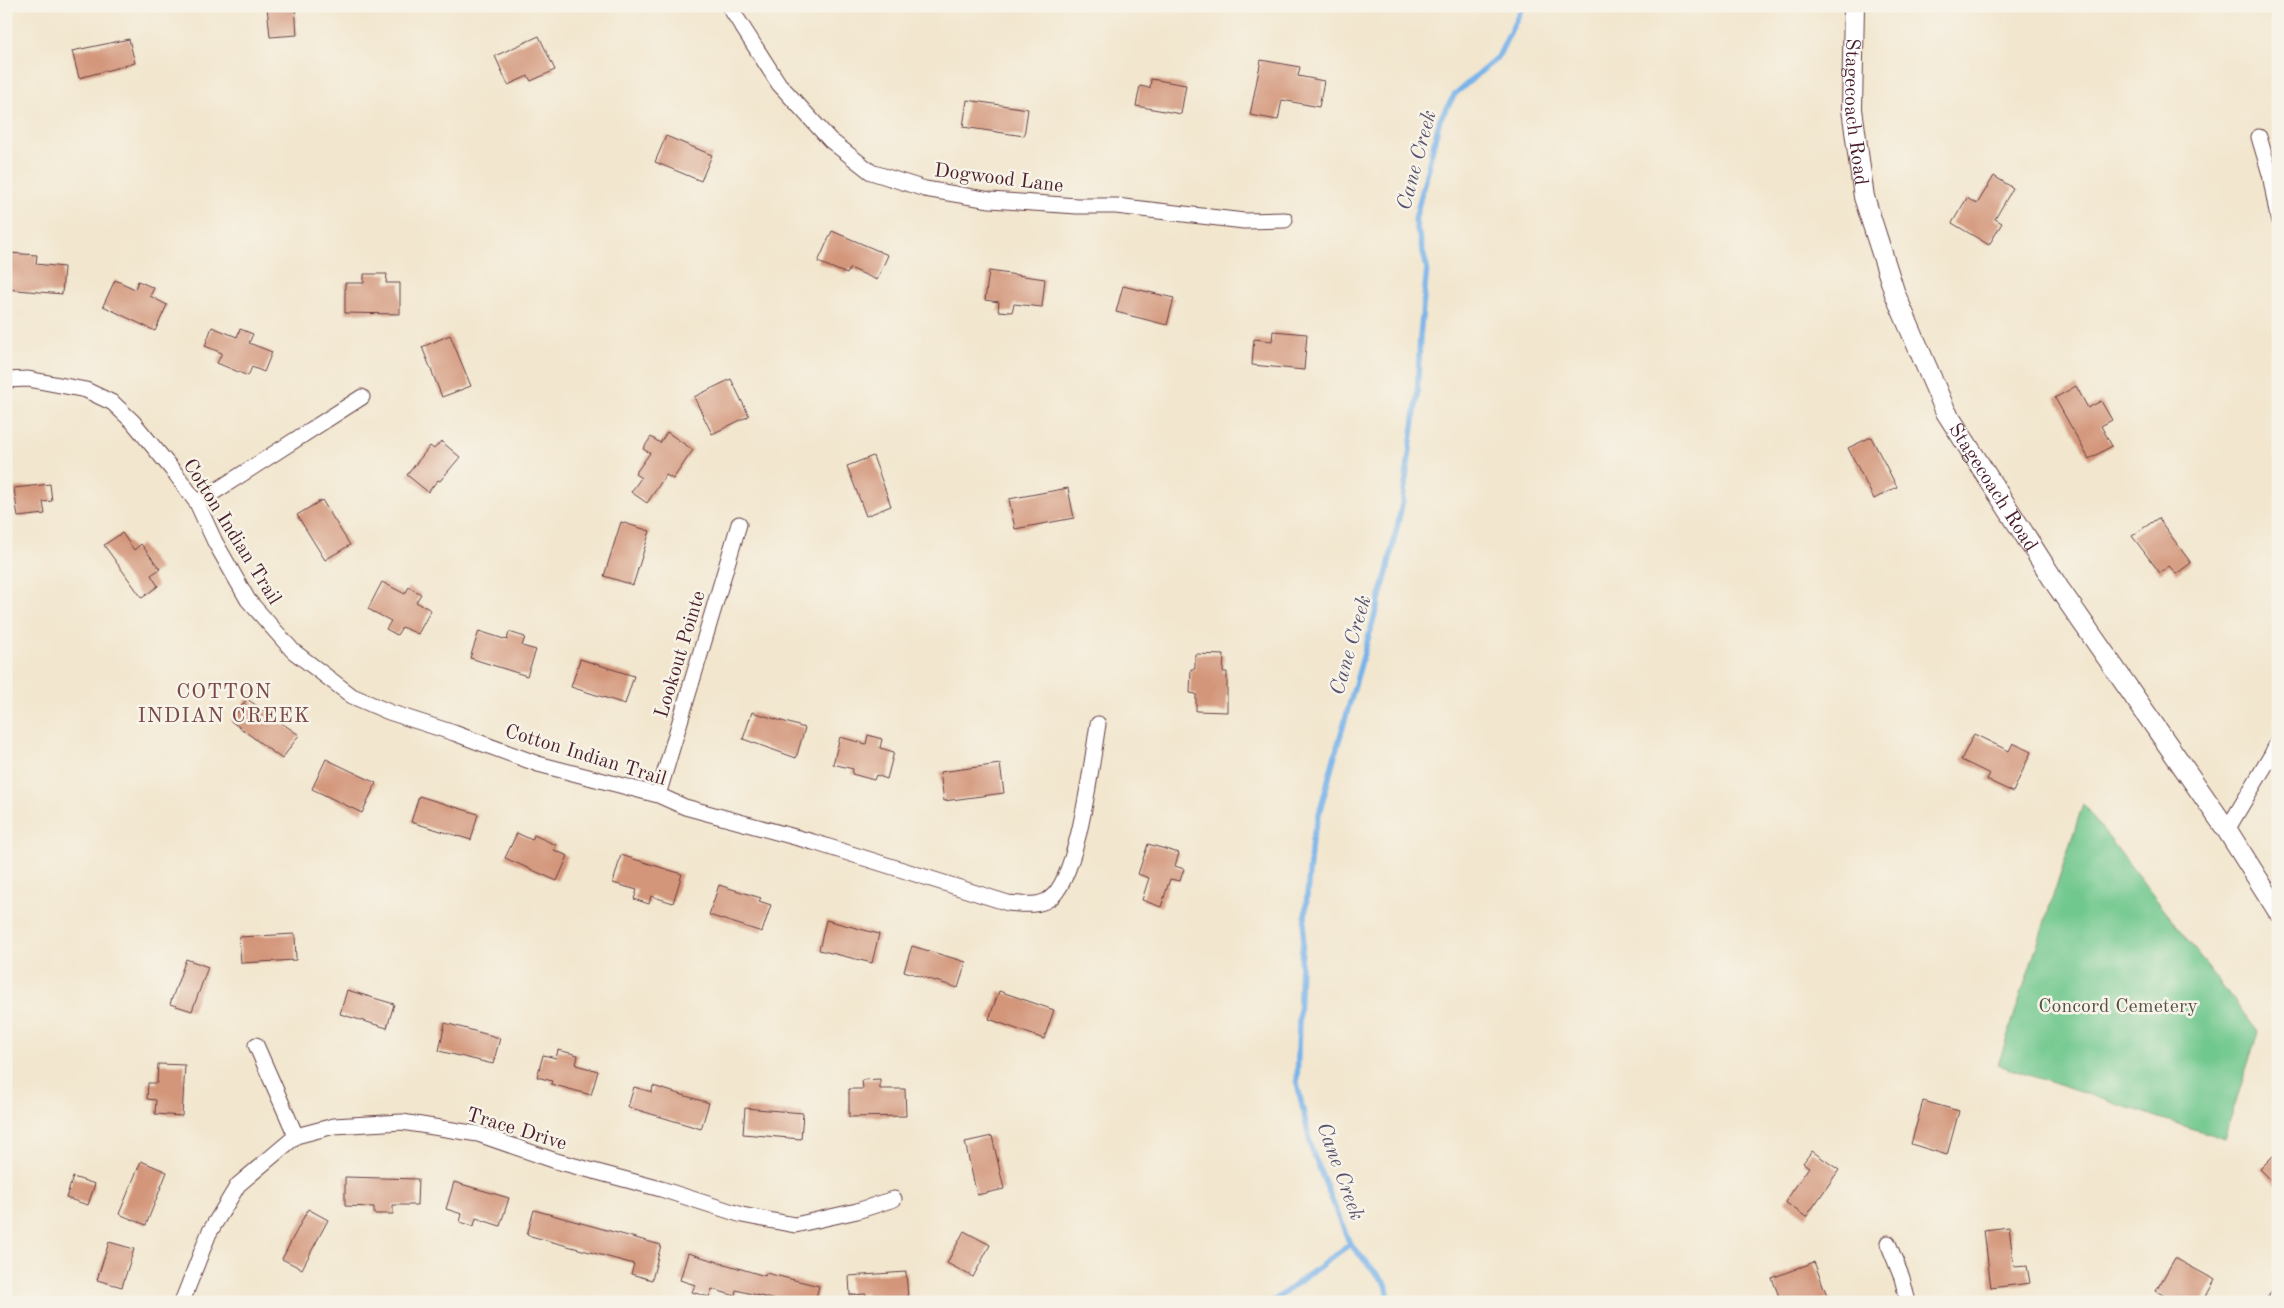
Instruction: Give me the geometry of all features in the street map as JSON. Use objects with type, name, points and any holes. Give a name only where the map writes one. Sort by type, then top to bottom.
[{"type":"street","name":"Dogwood Lane","points":[[729,6],[779,84],[830,140],[871,172],[925,189],[990,200],[1077,206],[1116,206],[1244,221],[1285,220]]},
{"type":"street","name":"Stagecoach Road","points":[[1854,6],[1852,109],[1864,197],[1895,294],[1946,412],[2058,587],[2227,830],[2278,911]]},
{"type":"street","points":[[2259,137],[2270,174],[2278,218]]},
{"type":"street","name":"Cotton Indian Trail","points":[[6,380],[28,379],[86,390],[112,403],[139,429],[175,473],[196,503],[215,542],[248,600],[293,651],[352,696],[389,712],[454,733],[538,764],[658,795],[685,807],[813,842],[1008,903],[1029,905],[1049,900],[1064,883],[1085,810],[1098,724]]},
{"type":"street","points":[[196,503],[362,397]]},
{"type":"street","name":"Lookout Pointe","points":[[658,795],[739,524]]},
{"type":"street","points":[[2227,830],[2278,741]]},
{"type":"street","points":[[256,1045],[296,1136]]},
{"type":"street","name":"Trace Drive","points":[[182,1302],[208,1233],[238,1186],[296,1136],[334,1126],[402,1122],[478,1134],[556,1161],[661,1189],[742,1215],[796,1225],[856,1211],[894,1199]]},
{"type":"street","points":[[1888,1243],[1902,1278],[1908,1302]]},
{"type":"street","points":[[2274,1302],[2278,1296]]},
{"type":"green space","name":"Concord Cemetery","points":[[2083,804],[2258,1032],[2224,1139],[1998,1065]]},
{"type":"building","points":[[267,6],[295,6],[297,35],[270,37]]},
{"type":"building","points":[[539,36],[555,70],[531,81],[528,76],[508,85],[495,56]]},
{"type":"building","points":[[129,39],[135,63],[79,78],[72,51]]},
{"type":"building","points":[[1261,60],[1300,67],[1298,76],[1324,81],[1319,107],[1282,100],[1278,120],[1250,115]]},
{"type":"building","points":[[1151,79],[1186,85],[1181,114],[1136,106],[1140,86],[1150,88]]},
{"type":"building","points":[[967,100],[1028,109],[1024,136],[963,127]]},
{"type":"building","points":[[666,136],[712,155],[701,181],[655,162]]},
{"type":"building","points":[[1994,176],[2013,188],[1995,219],[2002,223],[1989,245],[1952,223],[1967,198],[1977,204]]},
{"type":"building","points":[[832,231],[888,255],[877,280],[850,268],[847,274],[818,262]]},
{"type":"building","points":[[9,253],[37,255],[36,264],[64,267],[62,294],[6,289]]},
{"type":"building","points":[[989,271],[1045,279],[1042,307],[1014,304],[1012,312],[998,311],[999,302],[985,300]]},
{"type":"building","points":[[364,274],[387,274],[386,283],[400,283],[400,314],[345,313],[345,283],[364,283]]},
{"type":"building","points":[[115,280],[135,289],[138,281],[154,288],[150,296],[167,305],[155,331],[103,306]]},
{"type":"building","points":[[1123,286],[1174,298],[1167,325],[1116,312]]},
{"type":"building","points":[[212,327],[237,337],[240,329],[253,334],[249,343],[272,352],[264,372],[252,367],[248,376],[217,363],[222,353],[205,346]]},
{"type":"building","points":[[1273,331],[1307,334],[1304,370],[1252,365],[1254,339],[1272,341]]},
{"type":"building","points":[[450,335],[471,386],[442,397],[422,347]]},
{"type":"building","points":[[731,379],[749,416],[712,434],[694,397]]},
{"type":"building","points":[[2076,386],[2088,408],[2101,401],[2112,420],[2101,426],[2112,446],[2089,459],[2055,398]]},
{"type":"building","points":[[667,432],[693,450],[673,479],[666,475],[647,503],[631,492],[641,478],[635,474],[650,453],[643,449],[651,437],[660,443]]},
{"type":"building","points":[[1871,437],[1897,487],[1874,499],[1848,448]]},
{"type":"building","points":[[441,441],[460,457],[428,492],[407,475],[430,446],[434,449]]},
{"type":"building","points":[[873,456],[891,506],[866,516],[847,466]]},
{"type":"building","points":[[50,484],[52,501],[43,502],[45,514],[18,517],[14,488]]},
{"type":"building","points":[[1068,488],[1074,518],[1015,529],[1009,499]]},
{"type":"building","points":[[322,500],[350,545],[325,560],[297,515]]},
{"type":"building","points":[[2158,518],[2191,563],[2176,574],[2169,566],[2160,573],[2132,536]]},
{"type":"building","points":[[621,522],[650,531],[633,585],[604,576]]},
{"type":"building","points":[[122,533],[134,550],[141,544],[160,569],[151,575],[158,586],[142,598],[104,545]]},
{"type":"building","points":[[382,582],[405,594],[409,587],[421,594],[416,602],[431,610],[418,634],[402,627],[397,635],[386,629],[391,621],[368,609]]},
{"type":"building","points":[[479,631],[507,640],[509,632],[525,637],[522,646],[536,650],[527,676],[470,658]]},
{"type":"building","points":[[1195,654],[1224,655],[1223,672],[1227,672],[1227,712],[1196,711],[1196,694],[1190,693],[1191,669],[1195,669]]},
{"type":"building","points":[[580,659],[634,676],[625,704],[571,687]]},
{"type":"building","points":[[247,699],[299,735],[282,759],[231,721]]},
{"type":"building","points":[[752,712],[805,728],[796,758],[743,739]]},
{"type":"building","points":[[1974,734],[2009,751],[2013,743],[2031,752],[2013,792],[1987,780],[1990,774],[1961,760]]},
{"type":"building","points":[[868,735],[882,739],[880,748],[894,752],[887,779],[876,775],[874,780],[852,774],[853,769],[833,764],[840,737],[866,744]]},
{"type":"building","points":[[326,759],[376,783],[362,813],[312,789]]},
{"type":"building","points":[[1000,764],[1004,793],[944,801],[940,772]]},
{"type":"building","points":[[419,796],[478,814],[471,840],[411,822]]},
{"type":"building","points":[[517,833],[532,840],[534,835],[556,845],[554,850],[568,856],[557,881],[505,858]]},
{"type":"building","points":[[1148,844],[1179,853],[1175,866],[1184,869],[1180,881],[1170,879],[1161,907],[1142,900],[1149,878],[1138,874]]},
{"type":"building","points":[[621,855],[682,874],[673,903],[651,896],[649,904],[634,899],[637,890],[613,883]]},
{"type":"building","points":[[719,885],[761,898],[759,901],[771,905],[762,932],[709,915]]},
{"type":"building","points":[[826,920],[879,934],[872,963],[819,950]]},
{"type":"building","points":[[295,934],[296,960],[241,963],[239,937]]},
{"type":"building","points":[[912,946],[966,962],[958,988],[904,971]]},
{"type":"building","points":[[186,959],[208,967],[192,1011],[170,1004]]},
{"type":"building","points":[[347,990],[394,1004],[387,1028],[340,1014]]},
{"type":"building","points":[[999,991],[1054,1010],[1044,1039],[989,1019]]},
{"type":"building","points":[[445,1023],[500,1038],[493,1064],[439,1051]]},
{"type":"building","points":[[558,1050],[578,1055],[576,1065],[598,1071],[591,1095],[551,1084],[552,1081],[537,1077],[543,1055],[556,1058]]},
{"type":"building","points":[[158,1064],[185,1065],[182,1116],[155,1114],[156,1100],[147,1099],[148,1083],[157,1083]]},
{"type":"building","points":[[880,1079],[880,1089],[905,1089],[906,1116],[849,1117],[849,1089],[863,1089],[862,1080]]},
{"type":"building","points":[[653,1086],[709,1103],[701,1129],[628,1107],[634,1087],[652,1092]]},
{"type":"building","points":[[1923,1101],[1959,1111],[1947,1155],[1911,1144]]},
{"type":"building","points":[[745,1108],[803,1113],[801,1139],[743,1134]]},
{"type":"building","points":[[992,1136],[1004,1189],[977,1195],[965,1142]]},
{"type":"building","points":[[1812,1151],[1839,1170],[1806,1217],[1785,1202],[1809,1167],[1803,1163]]},
{"type":"building","points":[[2278,1151],[2278,1187],[2260,1169]]},
{"type":"building","points":[[141,1161],[167,1172],[146,1225],[119,1214]]},
{"type":"building","points":[[73,1177],[95,1184],[88,1205],[66,1198]]},
{"type":"building","points":[[345,1177],[418,1179],[417,1205],[393,1205],[393,1214],[374,1214],[374,1207],[345,1206]]},
{"type":"building","points":[[454,1182],[509,1198],[500,1226],[476,1218],[474,1226],[460,1222],[462,1214],[446,1209]]},
{"type":"building","points":[[308,1209],[328,1220],[302,1269],[282,1259]]},
{"type":"building","points":[[534,1210],[661,1245],[652,1280],[631,1274],[634,1264],[527,1235]]},
{"type":"building","points":[[2009,1227],[2014,1267],[2027,1266],[2030,1283],[1991,1288],[1984,1230]]},
{"type":"building","points":[[964,1231],[990,1245],[973,1277],[947,1263]]},
{"type":"building","points":[[109,1242],[134,1249],[122,1287],[97,1280]]},
{"type":"building","points":[[688,1253],[765,1276],[766,1273],[819,1286],[815,1302],[784,1302],[736,1290],[735,1296],[712,1289],[709,1297],[692,1292],[695,1285],[680,1280]]},
{"type":"building","points":[[2175,1258],[2215,1280],[2203,1302],[2175,1302],[2156,1291]]},
{"type":"building","points":[[1814,1262],[1828,1298],[1817,1302],[1781,1302],[1772,1278]]},
{"type":"building","points":[[906,1272],[908,1297],[867,1300],[866,1294],[850,1295],[849,1276]]},
{"type":"waterway","name":"Cane Creek","points":[[1390,1302],[1386,1284],[1350,1244],[1312,1151],[1297,1083],[1301,961],[1312,840],[1387,572],[1403,500],[1417,398],[1420,336],[1427,268],[1415,220],[1440,119],[1455,94],[1498,57],[1523,6]]},
{"type":"waterway","points":[[1272,1302],[1350,1244]]},
{"type":"district","name":"COTTON INDIAN CREEK","points":[[224,703]]}]
